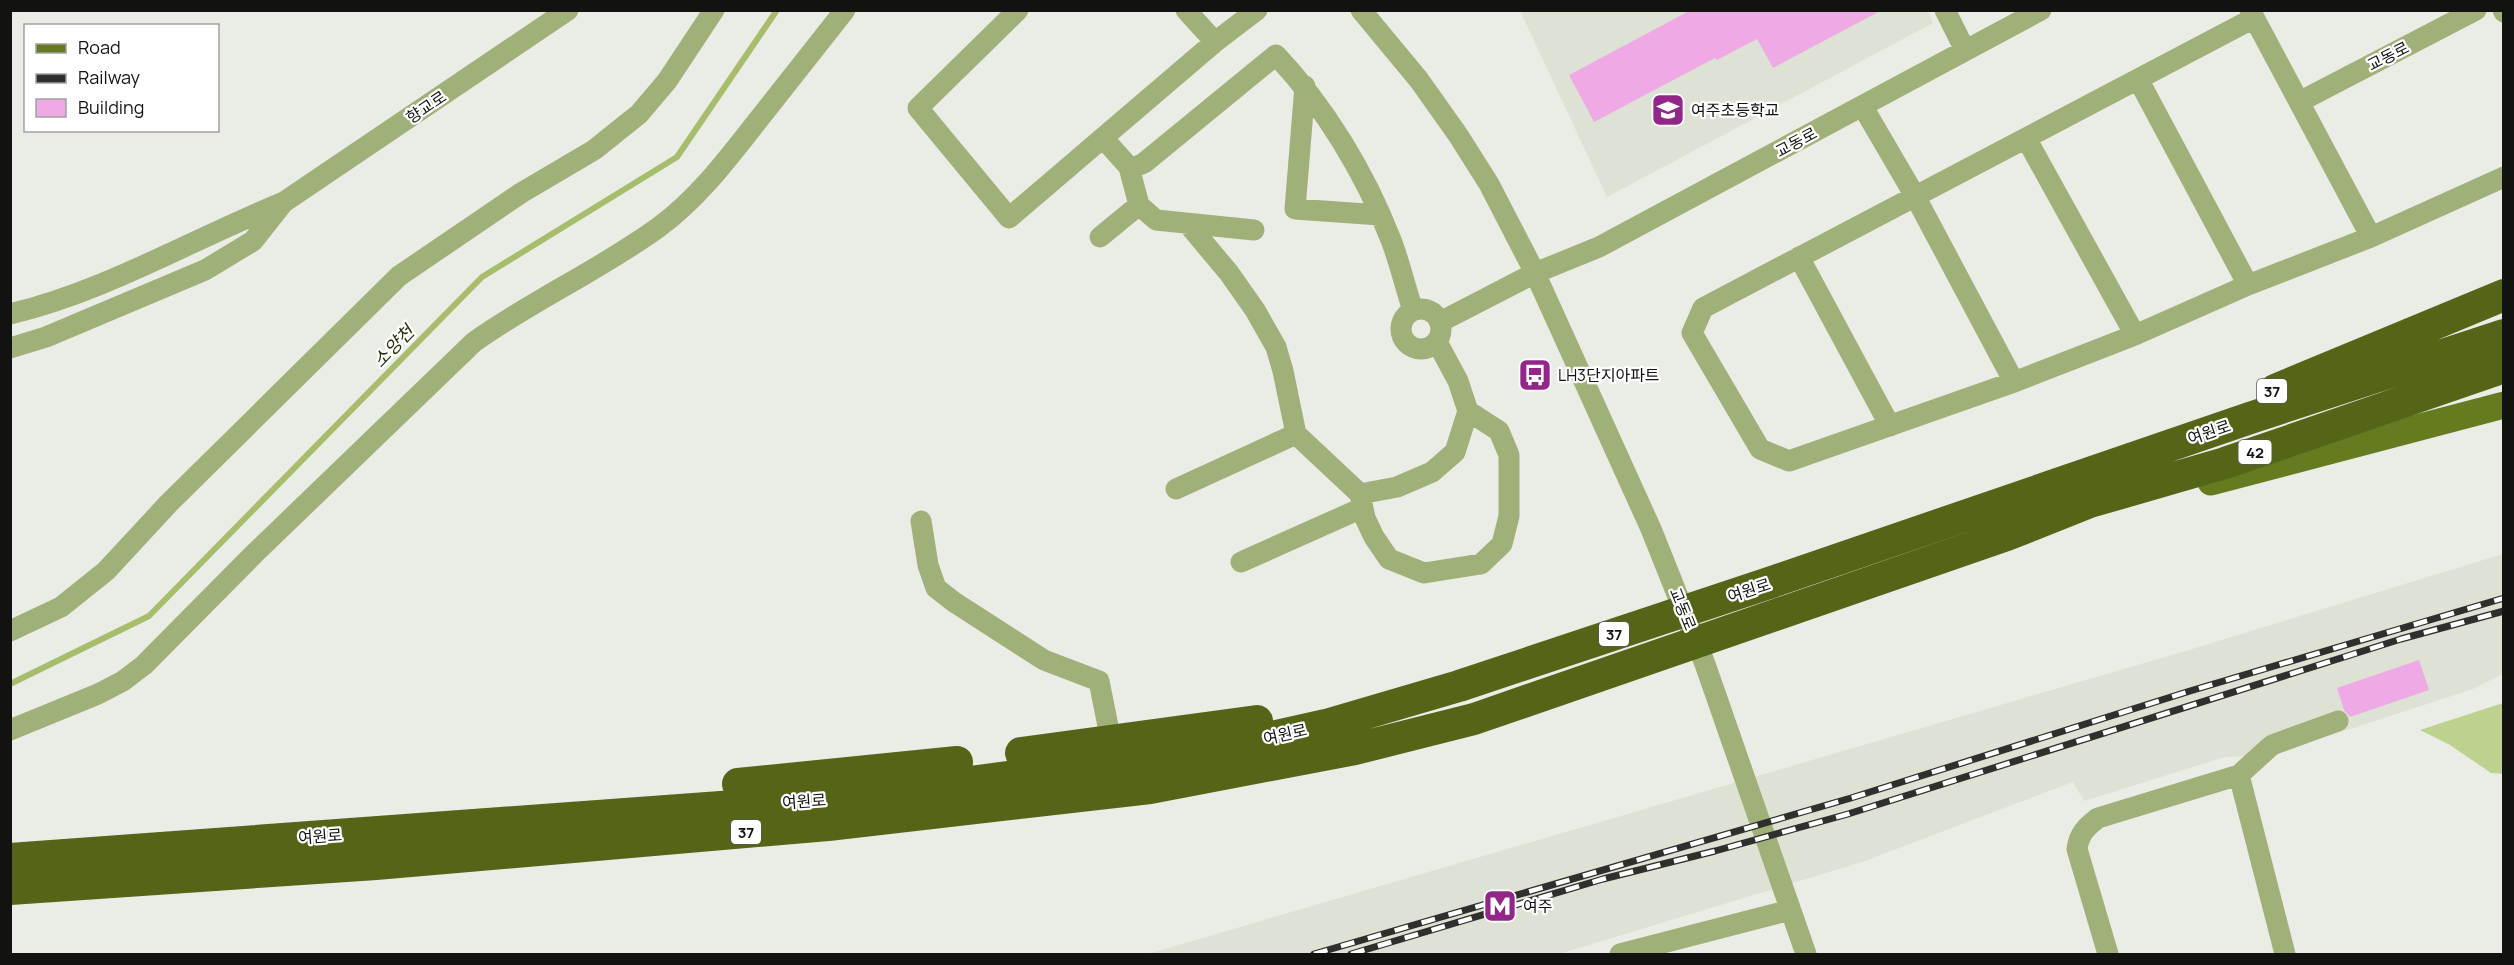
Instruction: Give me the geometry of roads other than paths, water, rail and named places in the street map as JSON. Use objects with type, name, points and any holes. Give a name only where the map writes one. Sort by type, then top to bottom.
[{"type":"highway","name":"37","points":[[2043,489],[2081,464],[2249,400],[2504,295]]},
{"type":"highway","name":"여원로","points":[[10,859],[857,797],[1212,750],[1326,725],[1459,686],[1769,583],[2250,418],[2504,335]]},
{"type":"highway","name":"여원로","points":[[10,889],[376,864],[745,832],[1150,788],[1354,749],[1474,719],[2007,535],[2090,502],[2225,463],[2504,368]]},
{"type":"highway","points":[[514,822],[588,799],[934,765],[1277,718],[1326,725]]},
{"type":"main road","name":"37","points":[[2007,535],[2504,405]]},
{"type":"street","name":"향교로","points":[[10,314],[43,306],[147,265],[237,221],[284,202],[568,10]]},
{"type":"street","points":[[10,631],[61,607],[106,571],[168,504],[399,276],[521,193],[594,150],[639,114],[668,81],[714,10]]},
{"type":"street","points":[[10,730],[98,694],[123,681],[144,665],[255,553],[474,342],[660,227],[719,170],[845,10]]},
{"type":"street","points":[[1018,10],[918,108],[1009,218],[1215,42],[1257,10]]},
{"type":"street","points":[[1186,10],[1215,42]]},
{"type":"street","name":"교동로","points":[[1361,10],[1419,80],[1458,135],[1494,195],[1535,273],[1651,529],[1705,664],[1806,954]]},
{"type":"street","points":[[1944,10],[1965,50]]},
{"type":"street","name":"교동로","points":[[1535,273],[1599,247],[2042,10]]},
{"type":"street","name":"교동로","points":[[2299,102],[2476,10]]},
{"type":"street","points":[[2371,237],[2252,14],[2139,79],[1703,308],[1692,333],[1760,449],[1789,461],[2014,382],[2135,335],[2248,285],[2371,237],[2504,177]]},
{"type":"street","points":[[1129,166],[1135,167],[1144,163],[1276,55],[1305,86],[1367,184],[1391,241],[1413,310]]},
{"type":"street","points":[[2139,79],[2248,285]]},
{"type":"street","points":[[1305,86],[1295,209],[1380,215]]},
{"type":"street","points":[[1863,107],[1915,196],[2014,382]]},
{"type":"street","points":[[1103,138],[1129,166],[1139,205],[1156,220],[1254,231]]},
{"type":"street","points":[[2026,138],[2135,335]]},
{"type":"street","name":"향교로","points":[[10,348],[46,337],[205,270],[253,241],[284,202]]},
{"type":"street","points":[[1100,237],[1139,205]]},
{"type":"street","points":[[1188,224],[1229,273],[1255,310],[1276,347],[1296,435],[1361,501],[1374,537],[1389,559],[1424,573],[1481,564],[1502,544],[1509,516],[1509,455],[1499,431],[1468,411]]},
{"type":"street","points":[[1799,257],[1890,426]]},
{"type":"street","points":[[1241,562],[1361,501],[1432,472],[1455,452],[1468,411],[1439,332],[1437,316],[1426,309],[1413,310],[1400,325],[1403,339],[1407,344],[1426,349],[1439,332],[1535,273]]},
{"type":"street","points":[[1176,489],[1296,435]]},
{"type":"street","points":[[921,521],[928,565],[936,588],[1044,660],[1099,681],[1111,741]]},
{"type":"street","points":[[2108,954],[2078,849],[2079,837],[2087,826],[2098,818],[2239,775],[2272,745],[2338,721]]},
{"type":"street","points":[[2239,775],[2285,954]]},
{"type":"street","points":[[1620,954],[1790,910]]},
{"type":"waterway","name":"소양천","points":[[10,684],[149,616],[482,277],[677,157],[777,10]]},
{"type":"railway","points":[[1314,954],[1851,798],[2190,691],[2504,598]]},
{"type":"railway","points":[[1351,954],[1603,879],[1848,814],[2401,639],[2504,611]]},
{"type":"place","name":"여주초등학교","points":[[1668,110]]},
{"type":"place","name":"LH3단지아파트","points":[[1535,375]]},
{"type":"place","name":"여주","points":[[1500,906]]}]
